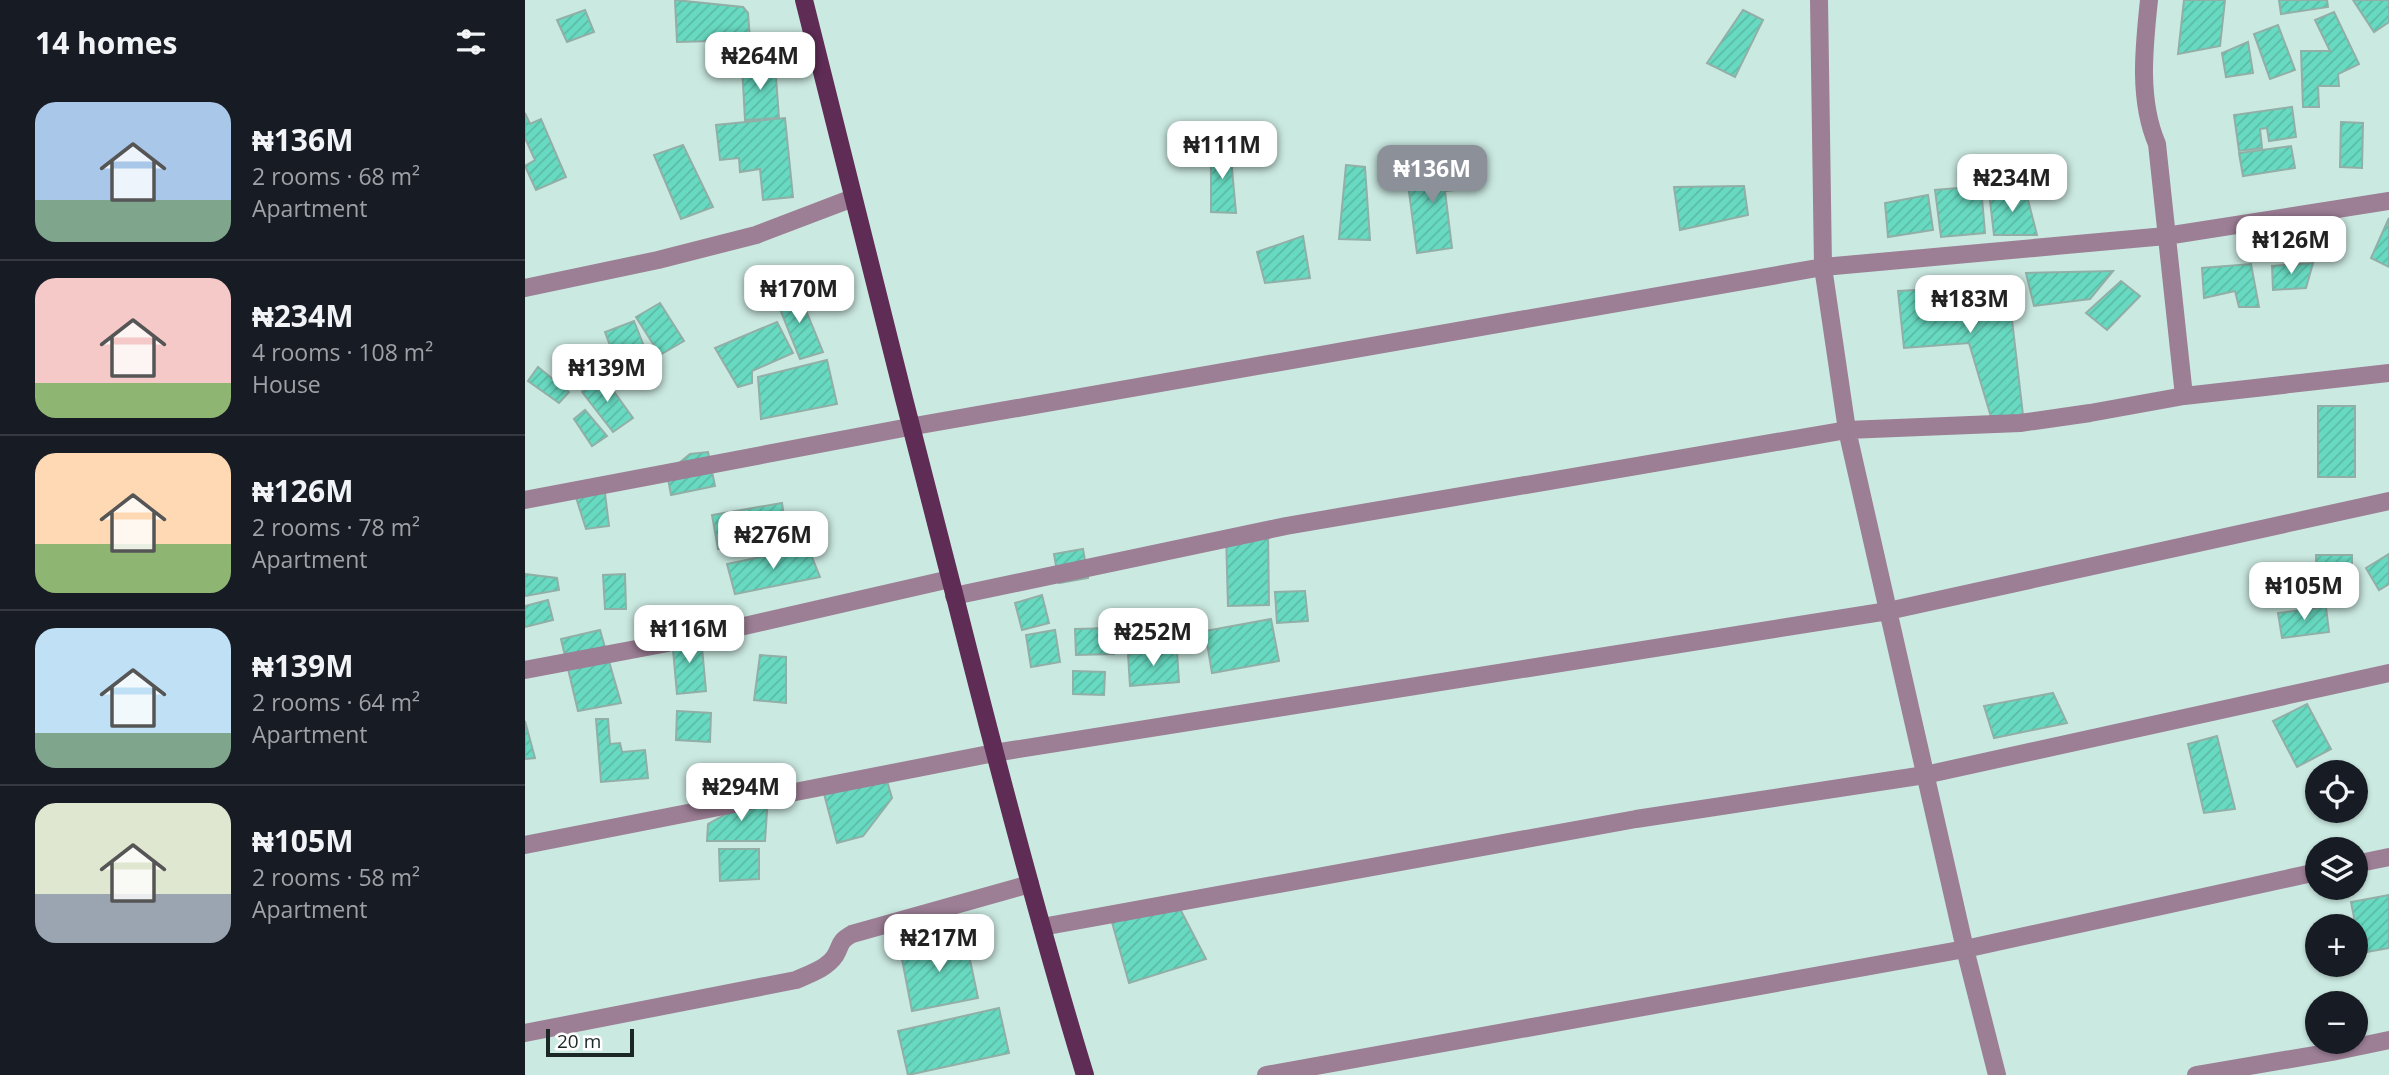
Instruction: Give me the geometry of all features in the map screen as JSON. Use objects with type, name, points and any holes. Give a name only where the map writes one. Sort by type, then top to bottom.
[{"type":"main road","points":[[804,0],[909,427],[994,753],[1085,1075]]},
{"type":"street","points":[[1819,0],[1823,267],[1847,430],[1965,949],[1997,1075]]},
{"type":"street","points":[[2148,0],[2144,48],[2148,118],[2157,144],[2184,396]]},
{"type":"street","points":[[525,288],[658,260],[755,235],[853,198]]},
{"type":"street","points":[[525,500],[909,427],[1823,267],[2166,236],[2389,201]]},
{"type":"street","points":[[525,670],[668,643],[672,639],[701,636],[1286,526],[1847,430],[2020,423],[2184,396],[2389,373]]},
{"type":"street","points":[[525,845],[994,753],[1888,611],[2389,501]]},
{"type":"street","points":[[1042,927],[1636,819],[1925,775],[2389,673]]},
{"type":"street","points":[[2368,861],[2389,857]]},
{"type":"street","points":[[1266,1075],[1965,949],[2305,875]]},
{"type":"street","points":[[525,1033],[796,980],[823,967],[835,955],[841,941],[852,934],[1030,884]]},
{"type":"street","points":[[2196,1075],[2389,1040]]},
{"type":"building","points":[[675,0],[743,7],[748,13],[750,40],[677,42]]},
{"type":"building","points":[[2184,0],[2225,0],[2220,46],[2178,54]]},
{"type":"building","points":[[2279,0],[2327,0],[2328,7],[2281,14]]},
{"type":"building","points":[[2353,0],[2389,0],[2389,22],[2374,32]]},
{"type":"building","points":[[585,10],[594,32],[567,42],[557,20]]},
{"type":"building","points":[[1743,10],[1763,20],[1735,77],[1707,63]]},
{"type":"building","points":[[2334,12],[2359,64],[2338,74],[2339,86],[2318,86],[2319,107],[2303,107],[2301,51],[2330,51],[2315,20]]},
{"type":"building","points":[[2278,25],[2295,70],[2270,79],[2254,34]]},
{"type":"building","points":[[2248,42],[2253,73],[2226,77],[2222,53]]},
{"type":"building","points":[[775,64],[779,118],[745,120],[742,66]]},
{"type":"building","points":[[2292,107],[2296,137],[2269,141],[2267,128],[2260,129],[2262,148],[2239,151],[2234,115]]},
{"type":"building","points":[[525,113],[530,124],[541,119],[566,177],[536,190],[525,166],[535,160],[525,138]]},
{"type":"building","points":[[785,118],[793,197],[763,200],[760,169],[740,172],[739,158],[720,160],[716,125]]},
{"type":"building","points":[[2341,122],[2363,123],[2362,168],[2340,167]]},
{"type":"building","points":[[683,145],[713,207],[681,219],[654,155]]},
{"type":"building","points":[[2291,146],[2295,168],[2243,176],[2239,153]]},
{"type":"building","points":[[1211,147],[1230,147],[1236,213],[1211,212]]},
{"type":"building","points":[[1346,165],[1365,167],[1370,240],[1339,239]]},
{"type":"building","points":[[1456,165],[1466,189],[1445,191],[1452,248],[1417,253],[1406,169]]},
{"type":"building","points":[[1744,186],[1748,215],[1680,230],[1674,187]]},
{"type":"building","points":[[1981,186],[1985,233],[1941,237],[1935,190]]},
{"type":"building","points":[[1989,192],[2026,192],[2037,235],[1994,235]]},
{"type":"building","points":[[1928,195],[1933,230],[1888,237],[1885,203]]},
{"type":"building","points":[[2389,218],[2389,267],[2371,258]]},
{"type":"building","points":[[1303,236],[1310,278],[1265,283],[1257,252]]},
{"type":"building","points":[[2313,263],[2306,288],[2273,290],[2272,266]]},
{"type":"building","points":[[2251,264],[2259,307],[2239,307],[2235,291],[2204,298],[2202,268]]},
{"type":"building","points":[[2113,271],[2090,299],[2034,306],[2026,273]]},
{"type":"building","points":[[2121,281],[2140,296],[2107,330],[2086,313]]},
{"type":"building","points":[[2008,285],[2023,415],[1991,417],[1969,343],[1904,348],[1898,291]]},
{"type":"building","points":[[798,291],[823,352],[800,359],[776,299]]},
{"type":"building","points":[[660,303],[684,341],[660,355],[636,317]]},
{"type":"building","points":[[634,321],[651,364],[621,375],[605,332]]},
{"type":"building","points":[[777,322],[793,353],[752,371],[752,383],[738,387],[715,348]]},
{"type":"building","points":[[827,360],[837,404],[761,419],[758,377]]},
{"type":"building","points":[[538,367],[569,392],[559,403],[528,381]]},
{"type":"building","points":[[602,375],[633,418],[613,432],[582,392]]},
{"type":"building","points":[[2318,406],[2355,406],[2355,477],[2318,477]]},
{"type":"building","points":[[585,410],[607,436],[592,446],[574,419]]},
{"type":"building","points":[[708,452],[715,486],[671,495],[667,473],[690,454]]},
{"type":"building","points":[[604,485],[609,526],[586,529],[574,491]]},
{"type":"building","points":[[782,503],[787,536],[718,549],[712,515]]},
{"type":"building","points":[[1268,533],[1269,605],[1228,606],[1226,534]]},
{"type":"building","points":[[808,547],[820,577],[735,594],[727,564]]},
{"type":"building","points":[[1083,549],[1088,578],[1059,583],[1054,554]]},
{"type":"building","points":[[2389,554],[2389,584],[2379,590],[2366,568]]},
{"type":"building","points":[[2316,555],[2352,555],[2352,576],[2316,576]]},
{"type":"building","points":[[525,574],[557,578],[559,590],[525,596]]},
{"type":"building","points":[[625,574],[626,609],[605,609],[603,575]]},
{"type":"building","points":[[1305,591],[1308,621],[1277,623],[1275,592]]},
{"type":"building","points":[[1042,595],[1049,623],[1022,630],[1015,603]]},
{"type":"building","points":[[548,600],[553,620],[525,627],[525,606]]},
{"type":"building","points":[[2326,607],[2329,632],[2282,638],[2278,613]]},
{"type":"building","points":[[1271,619],[1279,661],[1212,673],[1205,631]]},
{"type":"building","points":[[1113,628],[1114,654],[1076,655],[1075,629]]},
{"type":"building","points":[[600,630],[621,703],[578,711],[561,639]]},
{"type":"building","points":[[1055,630],[1060,662],[1031,667],[1026,635]]},
{"type":"building","points":[[701,636],[706,691],[677,694],[672,639]]},
{"type":"building","points":[[1177,651],[1179,682],[1130,686],[1128,654]]},
{"type":"building","points":[[760,655],[786,657],[786,703],[754,700]]},
{"type":"building","points":[[1073,671],[1105,672],[1104,695],[1073,694]]},
{"type":"building","points":[[2053,693],[2067,723],[1994,738],[1984,706]]},
{"type":"building","points":[[2307,704],[2331,749],[2305,760],[2297,767],[2273,721]]},
{"type":"building","points":[[677,711],[711,713],[710,742],[676,740]]},
{"type":"building","points":[[596,719],[608,719],[610,744],[620,743],[622,752],[645,750],[648,778],[601,782]]},
{"type":"building","points":[[525,721],[535,758],[525,759]]},
{"type":"building","points":[[2217,736],[2235,809],[2204,813],[2188,744]]},
{"type":"building","points":[[885,774],[892,798],[863,836],[837,843],[823,790]]},
{"type":"building","points":[[768,797],[765,841],[707,841],[708,824],[751,800]]},
{"type":"building","points":[[719,849],[759,849],[759,879],[720,881]]},
{"type":"building","points":[[2389,895],[2389,948],[2368,952],[2368,914],[2353,914],[2351,902]]},
{"type":"building","points":[[1177,903],[1206,959],[1129,983],[1110,915]]},
{"type":"building","points":[[965,936],[978,998],[912,1011],[900,949]]},
{"type":"building","points":[[999,1008],[1009,1053],[908,1075],[898,1031]]}]
